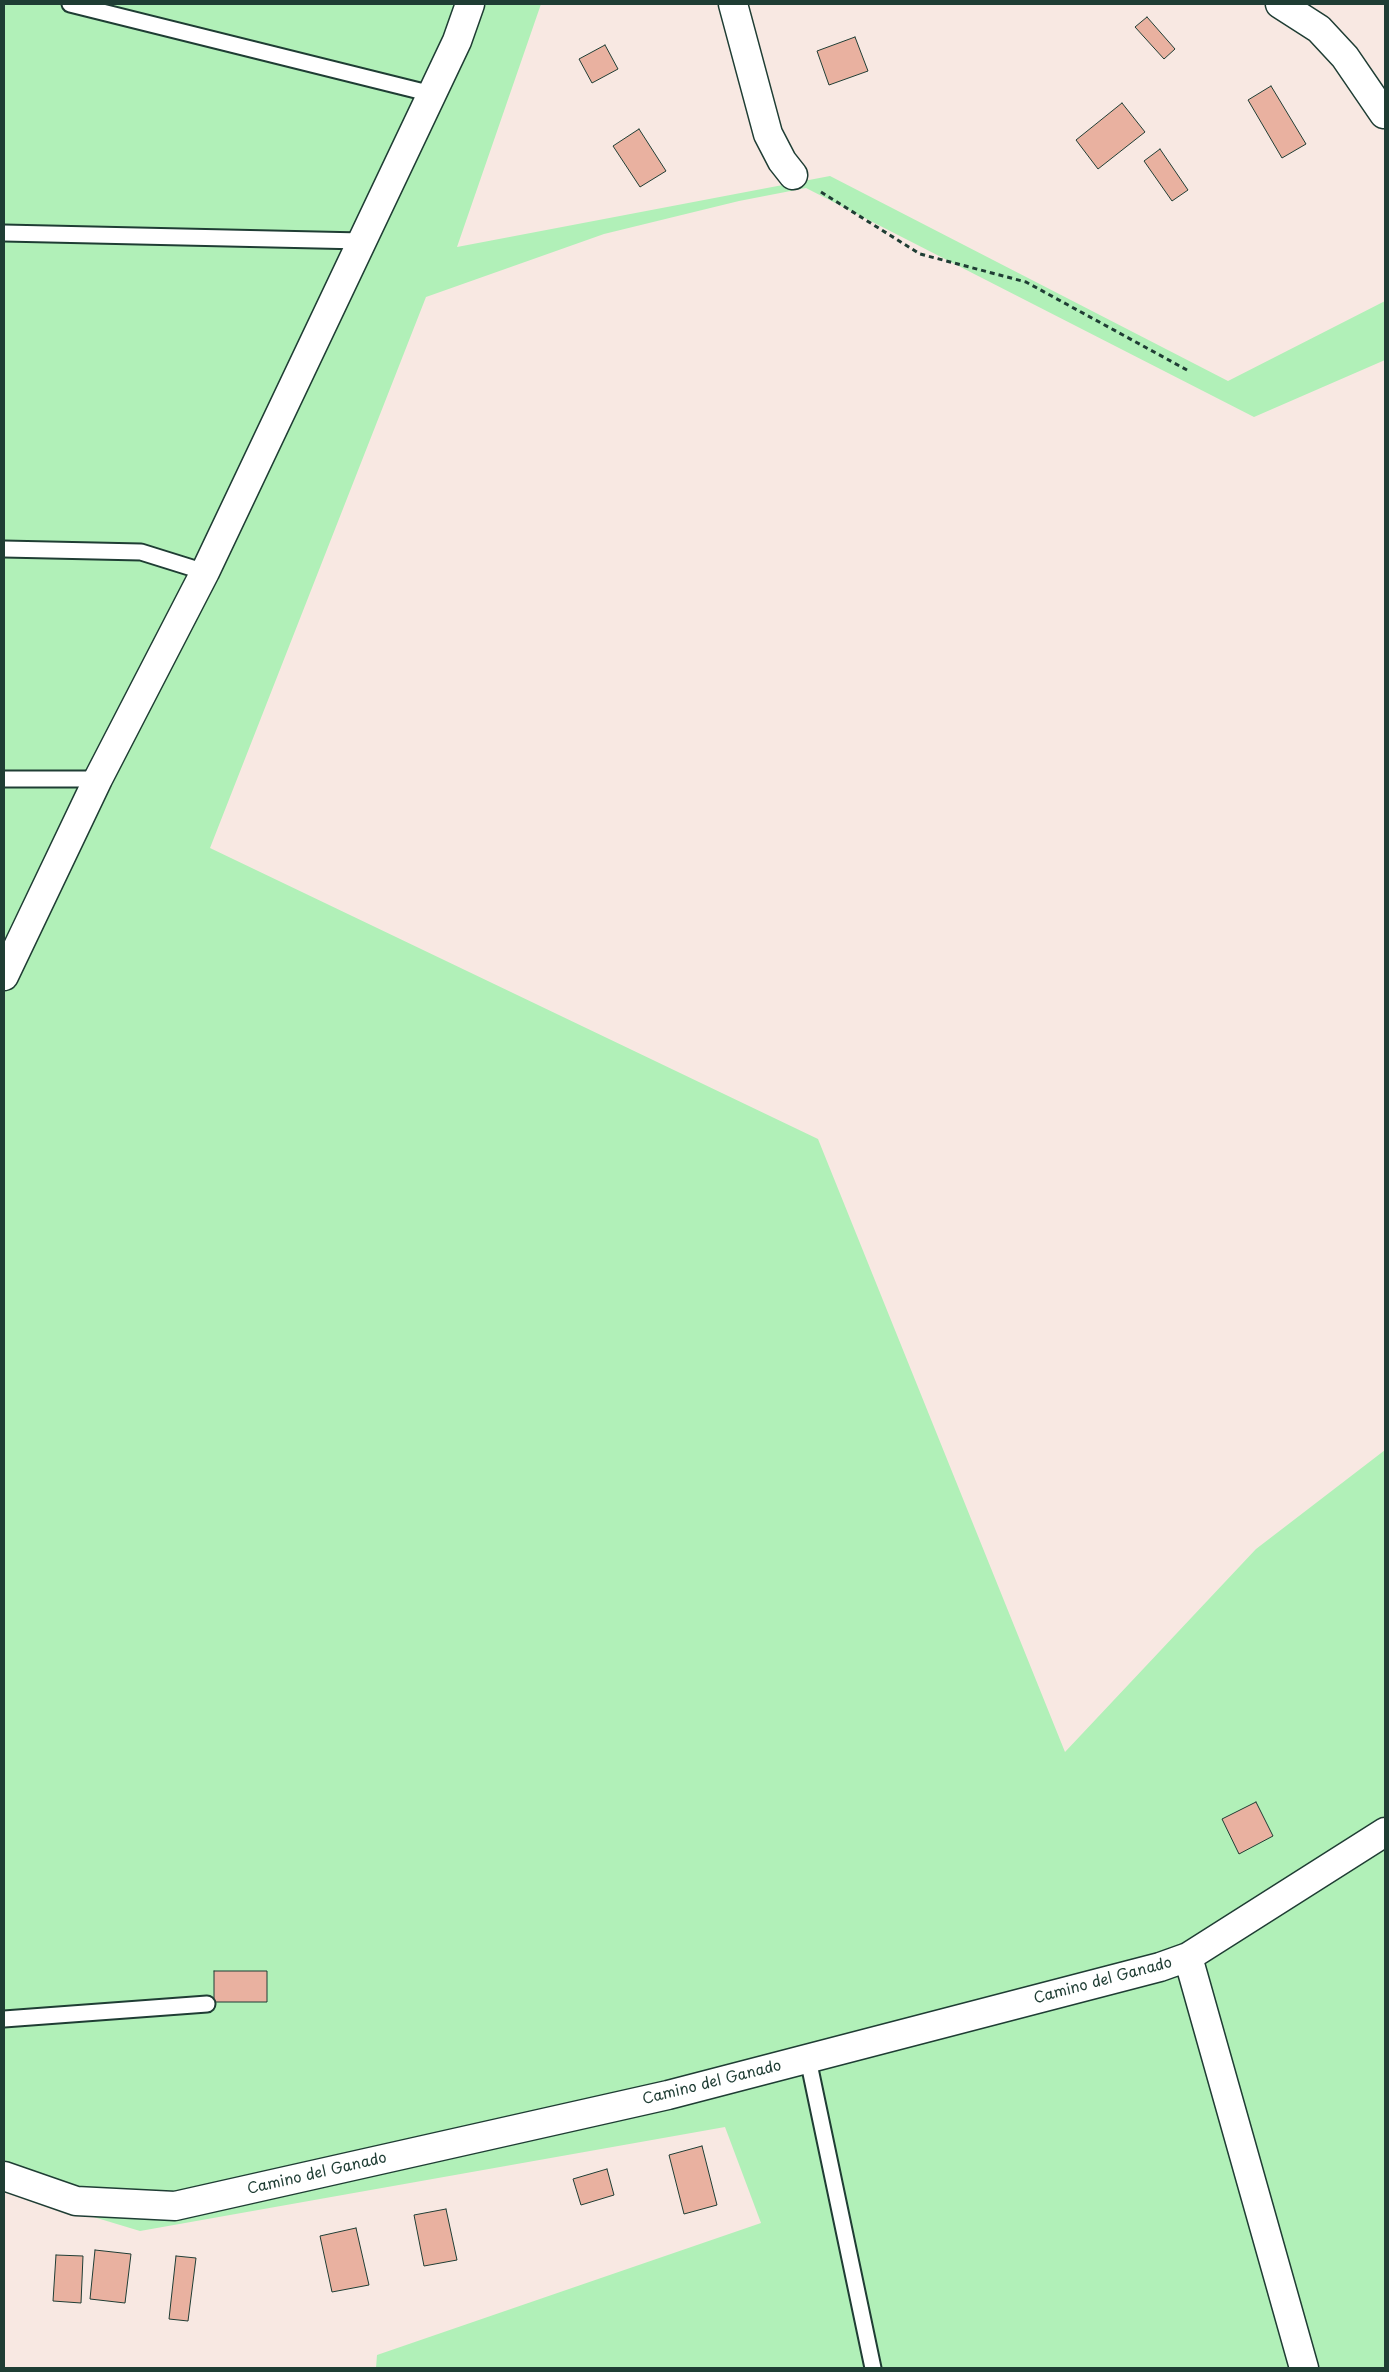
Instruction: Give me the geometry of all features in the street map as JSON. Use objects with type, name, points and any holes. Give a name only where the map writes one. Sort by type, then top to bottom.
[{"type":"street","points":[[4,976],[98,779],[205,572],[457,41],[470,4]]},
{"type":"street","points":[[733,4],[768,134],[782,161],[793,175]]},
{"type":"street","points":[[1280,4],[1319,29],[1345,57],[1384,114]]},
{"type":"street","name":"Camino del Ganado","points":[[4,2176],[76,2201],[175,2206],[668,2095],[1160,1967],[1188,1957],[1385,1832]]},
{"type":"street","points":[[1188,1957],[1304,2368]]},
{"type":"lane","points":[[70,4],[432,94]]},
{"type":"lane","points":[[4,233],[362,241]]},
{"type":"lane","points":[[4,549],[141,552],[205,572]]},
{"type":"lane","points":[[4,779],[98,779]]},
{"type":"lane","points":[[4,2019],[208,2004]]},
{"type":"lane","points":[[808,2059],[873,2368]]},
{"type":"path","points":[[793,175],[920,254],[1026,282],[1187,370]]},
{"type":"green space","points":[[4,4],[541,4],[457,247],[830,176],[1228,381],[1385,301],[1385,360],[1254,417],[806,188],[739,201],[604,234],[426,297],[210,848],[818,1139],[1065,1752],[1256,1549],[1385,1450],[1385,2368],[376,2368],[377,2355],[761,2223],[725,2127],[140,2231],[4,2190]]},
{"type":"building","points":[[1147,17],[1175,49],[1164,59],[1135,27]]},
{"type":"building","points":[[855,37],[868,71],[829,85],[817,51]]},
{"type":"building","points":[[605,45],[618,69],[592,83],[579,59]]},
{"type":"building","points":[[1271,86],[1306,144],[1282,158],[1248,100]]},
{"type":"building","points":[[1122,103],[1145,132],[1098,169],[1076,140]]},
{"type":"building","points":[[639,129],[666,171],[640,187],[613,146]]},
{"type":"building","points":[[1160,149],[1188,190],[1172,201],[1144,161]]},
{"type":"building","points":[[1256,1802],[1273,1836],[1239,1854],[1222,1819]]},
{"type":"building","points":[[214,1971],[267,1971],[267,2002],[214,2002]]},
{"type":"building","points":[[702,2146],[717,2205],[684,2214],[669,2155]]},
{"type":"building","points":[[607,2169],[614,2195],[581,2205],[573,2179]]},
{"type":"building","points":[[446,2209],[457,2260],[424,2266],[414,2215]]},
{"type":"building","points":[[356,2228],[369,2285],[332,2292],[320,2236]]},
{"type":"building","points":[[95,2250],[131,2254],[125,2303],[90,2299]]},
{"type":"building","points":[[56,2255],[83,2256],[81,2303],[53,2301]]},
{"type":"building","points":[[176,2256],[196,2258],[188,2321],[169,2319]]}]
